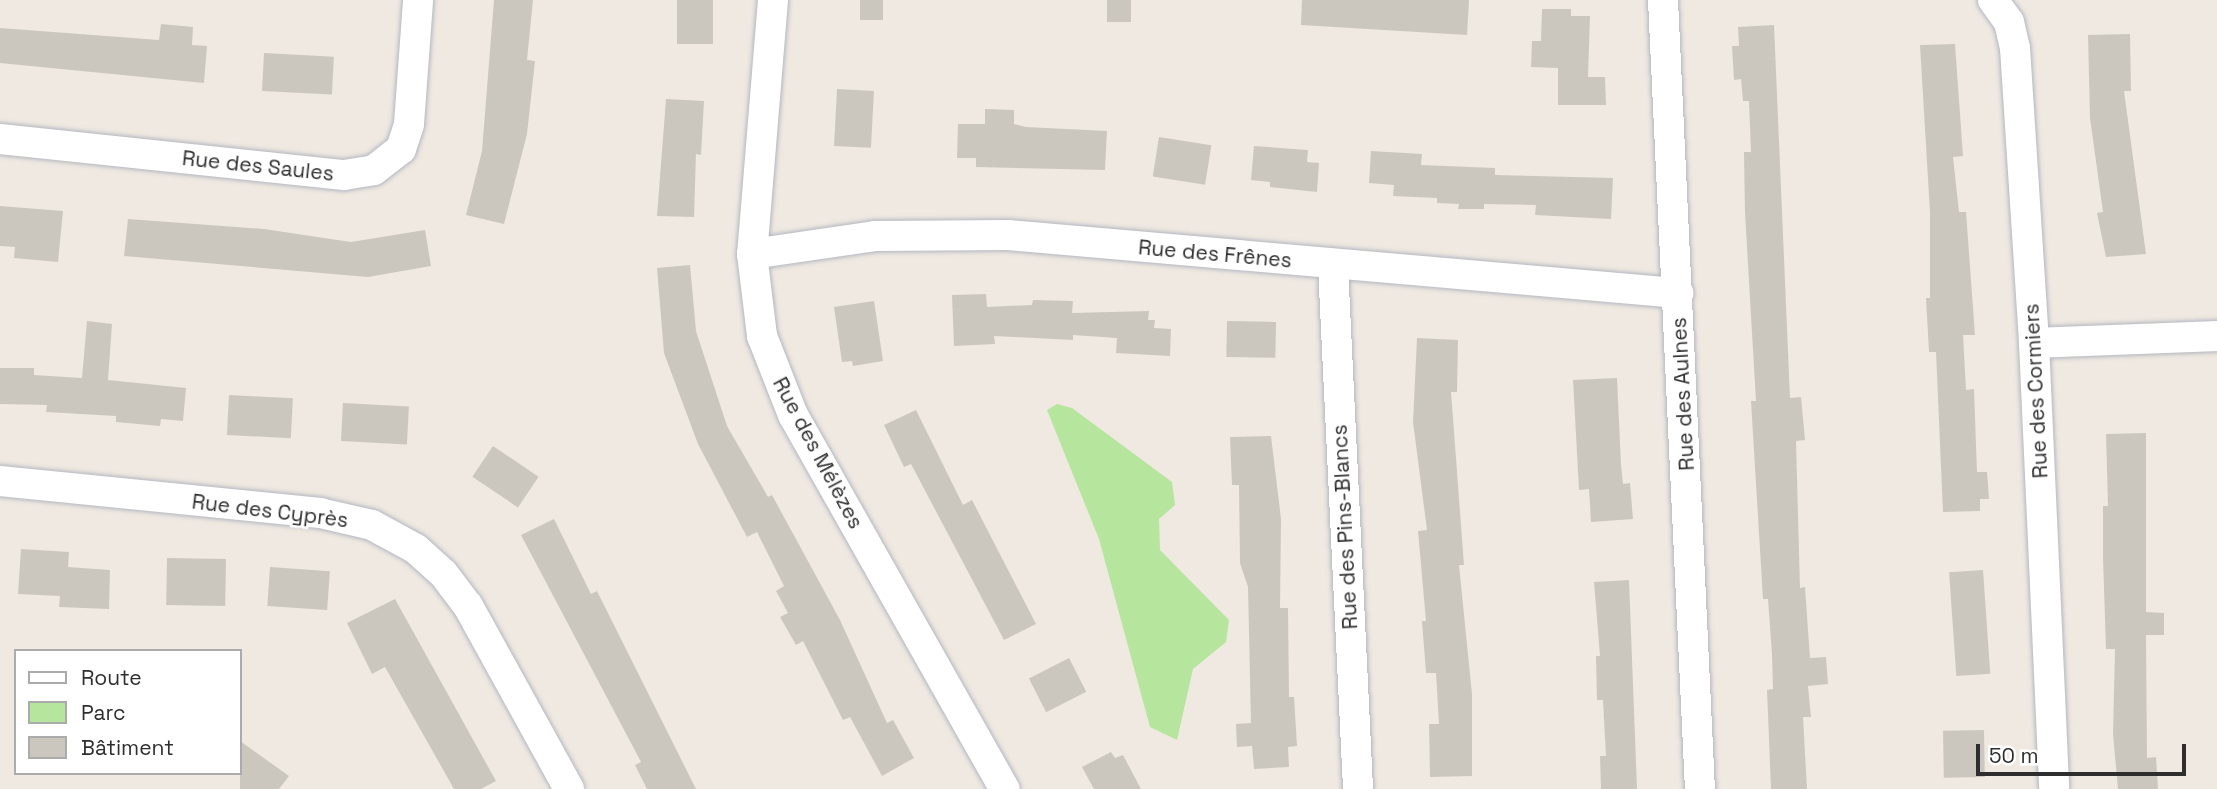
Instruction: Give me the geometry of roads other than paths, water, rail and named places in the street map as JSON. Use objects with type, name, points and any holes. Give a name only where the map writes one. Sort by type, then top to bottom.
[{"type":"street","name":"Rue des Saules","points":[[0,139],[344,175],[374,170],[401,149],[409,124],[418,0]]},
{"type":"street","name":"Rue des Mélèzes","points":[[773,0],[752,254],[762,336],[793,415],[1005,789]]},
{"type":"street","name":"Rue des Aulnes","points":[[1663,0],[1700,789]]},
{"type":"street","name":"Rue des Cormiers","points":[[1993,0],[2009,23],[2015,48],[2034,343],[2054,789]]},
{"type":"street","name":"Rue des Frênes","points":[[752,254],[847,239],[969,234],[1678,293]]},
{"type":"street","name":"Rue des Pins-Blancs","points":[[1333,266],[1358,789]]},
{"type":"street","points":[[2034,343],[2217,335]]},
{"type":"street","name":"Rue des Cyprès","points":[[0,481],[320,513],[372,526],[416,549],[443,573],[468,606],[569,789]]}]
